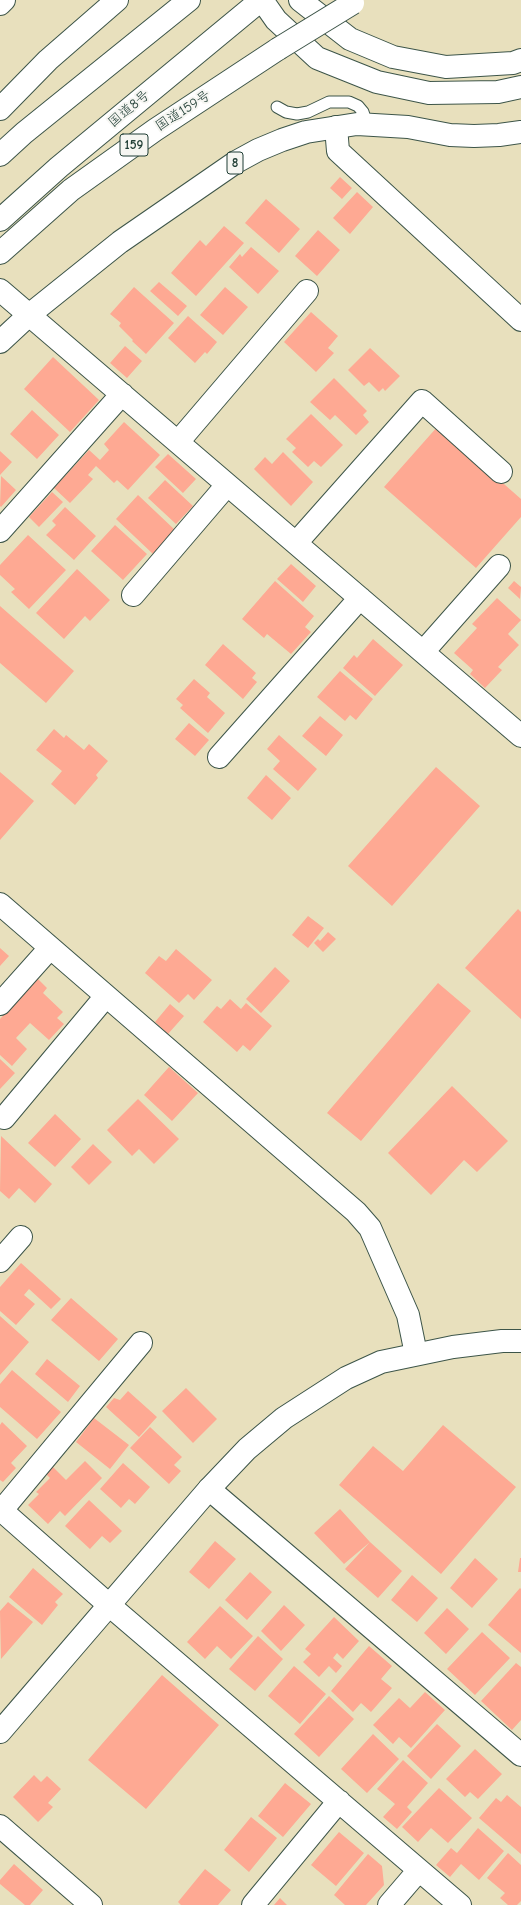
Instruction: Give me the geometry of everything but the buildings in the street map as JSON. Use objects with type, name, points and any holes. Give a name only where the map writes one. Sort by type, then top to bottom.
[{"type":"main road","points":[[0,4],[4,0]]},
{"type":"main road","points":[[0,109],[48,60],[117,0]]},
{"type":"main road","points":[[0,155],[24,133],[189,0]]},
{"type":"main road","points":[[300,0],[350,39],[393,57],[446,67],[513,63],[521,60]]},
{"type":"main road","name":"国道159号","points":[[0,253],[71,190],[155,130],[278,49],[355,2]]},
{"type":"main road","points":[[256,4],[318,58],[377,82],[429,93],[498,92],[521,87]]},
{"type":"main road","name":"国道8号","points":[[0,220],[59,167],[256,4]]},
{"type":"main road","name":"8","points":[[0,342],[29,315],[120,242],[236,162],[258,150],[282,140],[306,132],[367,124],[408,127],[450,135],[499,135],[521,132]]},
{"type":"main road","points":[[336,127],[338,151],[521,320]]},
{"type":"main road","points":[[0,290],[521,736]]},
{"type":"main road","points":[[178,442],[307,291]]},
{"type":"main road","points":[[0,531],[122,394]]},
{"type":"main road","points":[[296,544],[422,402],[501,472]]},
{"type":"main road","points":[[134,595],[227,485]]},
{"type":"main road","points":[[423,652],[498,566]]},
{"type":"main road","points":[[219,757],[360,598]]},
{"type":"main road","points":[[0,904],[356,1212],[370,1228],[408,1315],[416,1354]]},
{"type":"main road","points":[[0,1004],[50,948]]},
{"type":"main road","points":[[4,1118],[106,996]]},
{"type":"main road","points":[[0,1261],[21,1237]]},
{"type":"main road","points":[[0,1732],[209,1489],[247,1449],[284,1418],[346,1378],[381,1362],[453,1347],[502,1341],[521,1341]]},
{"type":"main road","points":[[141,1343],[1,1510],[109,1605],[460,1905]]},
{"type":"main road","points":[[209,1489],[521,1755]]},
{"type":"main road","points":[[253,1905],[339,1801]]},
{"type":"main road","points":[[0,1826],[91,1905]]},
{"type":"main road","points":[[389,1905],[419,1870]]},
{"type":"lane","points":[[277,107],[286,112],[296,114],[308,112],[329,102],[350,102],[358,106],[363,112],[367,124]]}]
